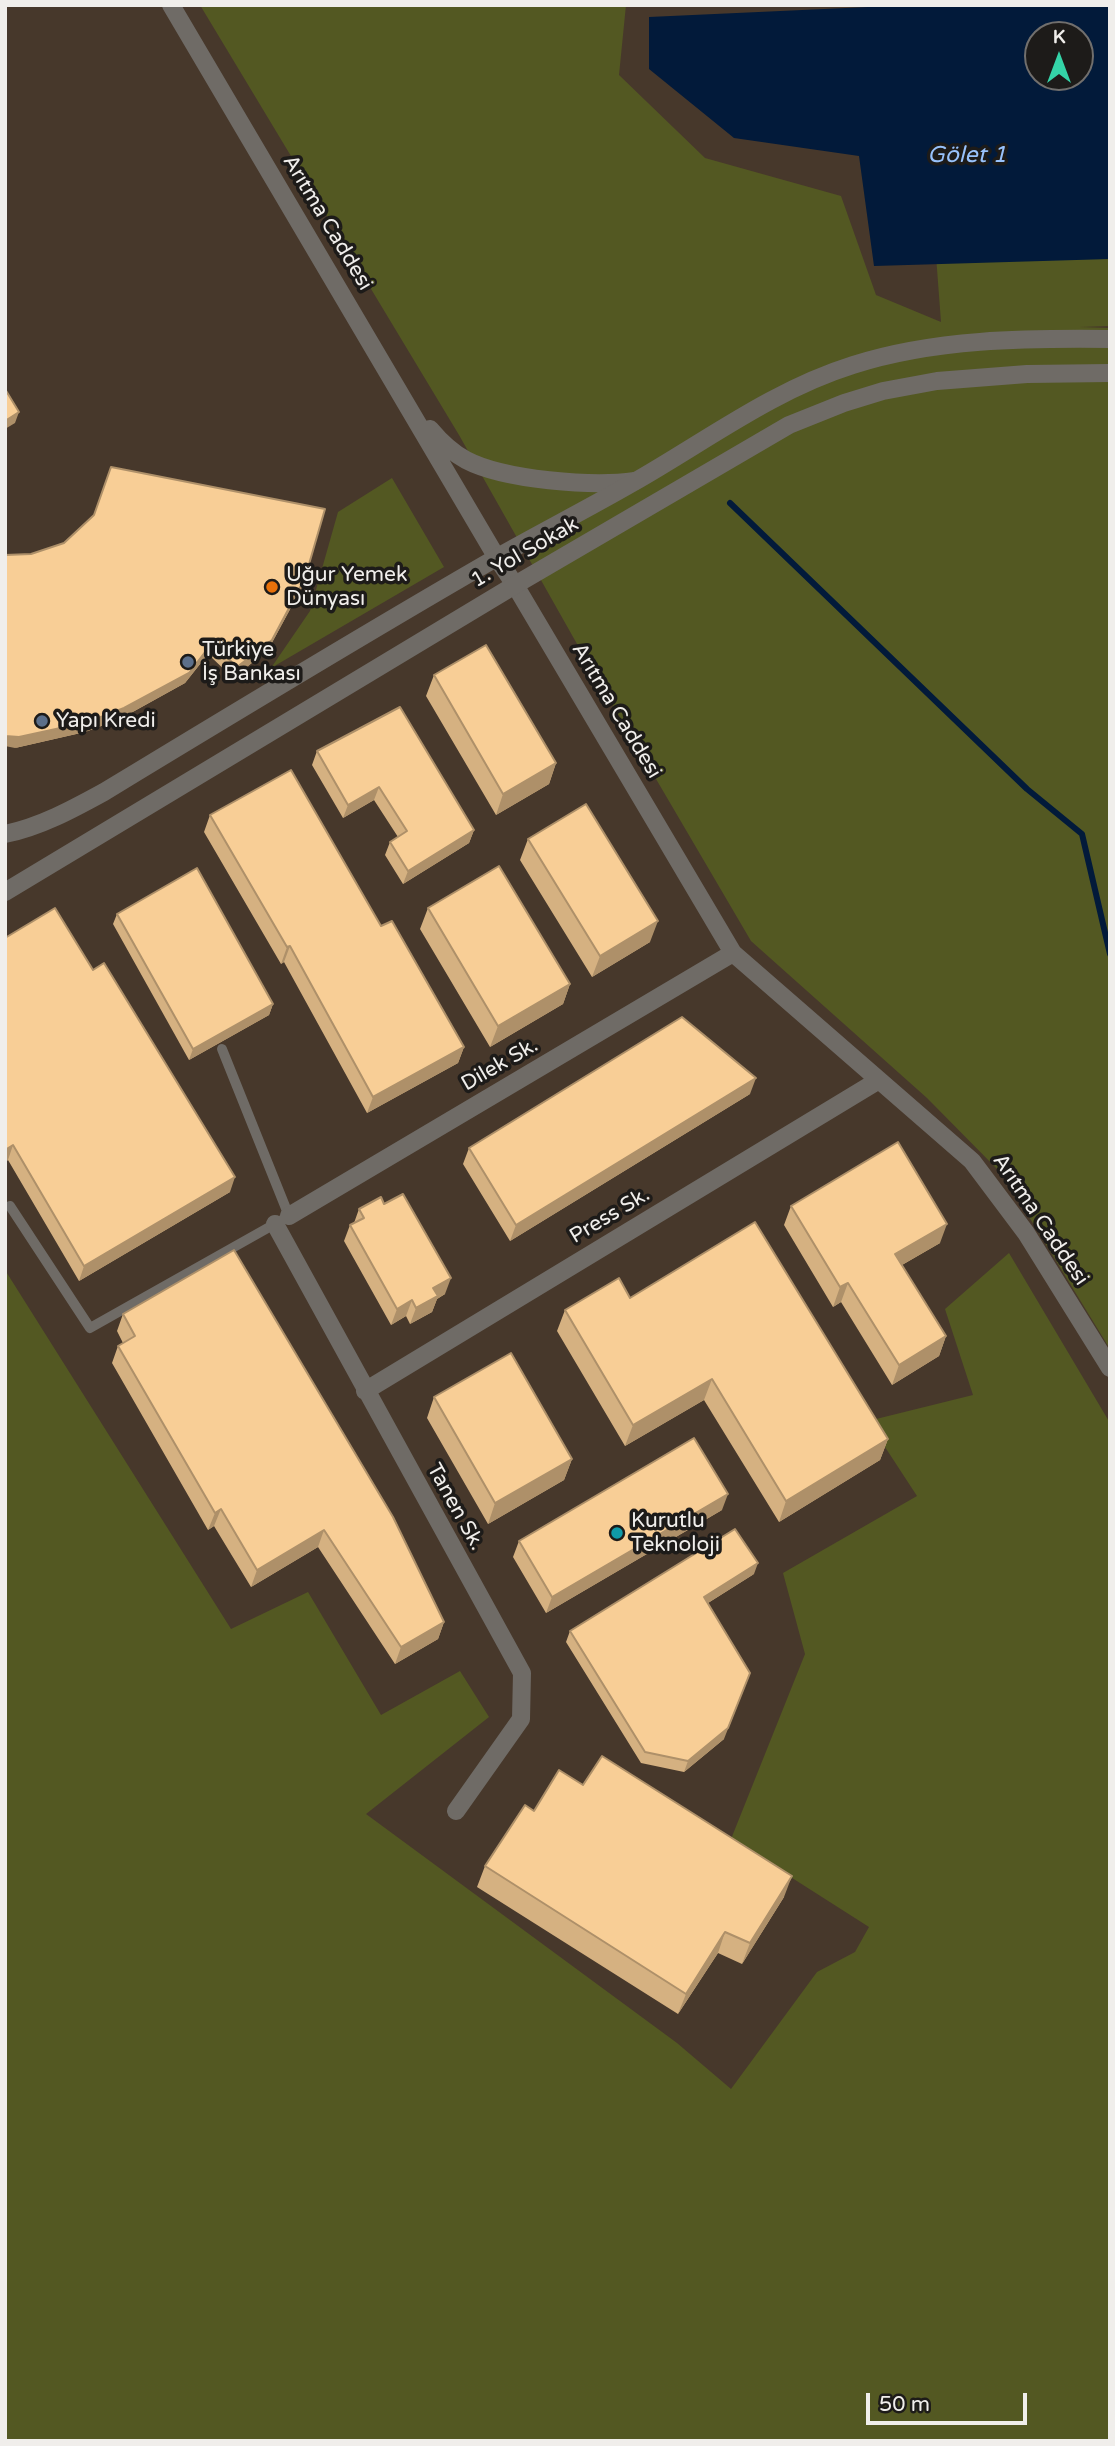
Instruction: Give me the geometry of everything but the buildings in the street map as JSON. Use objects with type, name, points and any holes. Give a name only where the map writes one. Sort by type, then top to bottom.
[{"type":"street","name":"Arıtma Caddesi","points":[[171,5],[496,558],[515,585],[733,953],[972,1161],[1026,1233],[1110,1368]]},
{"type":"street","name":"1. Yol Sokak","points":[[5,834],[65,812],[104,792],[496,558],[635,481],[772,399],[853,365],[949,346],[1040,338],[1110,339]]},
{"type":"street","name":"1. Yol Sokak","points":[[5,892],[515,585],[789,425],[883,391],[937,381],[1027,373],[1110,373]]},
{"type":"street","points":[[405,401],[444,444],[466,460],[494,471],[592,484],[635,481]]},
{"type":"street","name":"Dilek Sk.","points":[[282,1220],[733,953]]},
{"type":"street","name":"Press Sk.","points":[[365,1391],[879,1080]]},
{"type":"street","name":"Tanen Sk.","points":[[282,1220],[365,1391],[522,1673],[521,1719],[456,1811]]},
{"type":"lane","points":[[10,1206],[90,1328],[282,1220],[222,1049]]},
{"type":"shaded area","points":[[5,5],[1110,5],[1110,2441],[5,2441]]},
{"type":"green space","points":[[200,5],[626,5],[619,75],[705,158],[841,196],[876,295],[941,322],[934,229],[1110,238],[1110,326],[1080,327],[1110,328],[1110,1349],[1004,1176],[927,1098],[751,941],[581,651],[459,435]]},
{"type":"green space","points":[[392,478],[444,567],[271,668],[310,611],[338,512]]},
{"type":"green space","points":[[1009,1253],[1110,1423],[1110,2441],[5,2441],[5,1270],[231,1629],[308,1592],[381,1715],[460,1671],[489,1717],[366,1814],[677,2043],[731,2089],[817,1972],[855,1952],[869,1927],[731,1839],[805,1654],[783,1573],[917,1496],[868,1421],[973,1395],[945,1309]]},
{"type":"water","name":"Gölet 1","points":[[912,5],[1110,5],[1110,259],[874,266],[859,156],[734,138],[649,69],[649,17]]},
{"type":"waterway","points":[[730,503],[1027,789],[1082,834],[1110,954]]},
{"type":"place","name":"Uğur Yemek Dünyası","points":[[272,587]]},
{"type":"place","name":"Türkiye İş Bankası","points":[[188,662]]},
{"type":"place","name":"Yapı Kredi","points":[[42,721]]},
{"type":"place","name":"Kurutlu Teknoloji","points":[[617,1533]]}]
